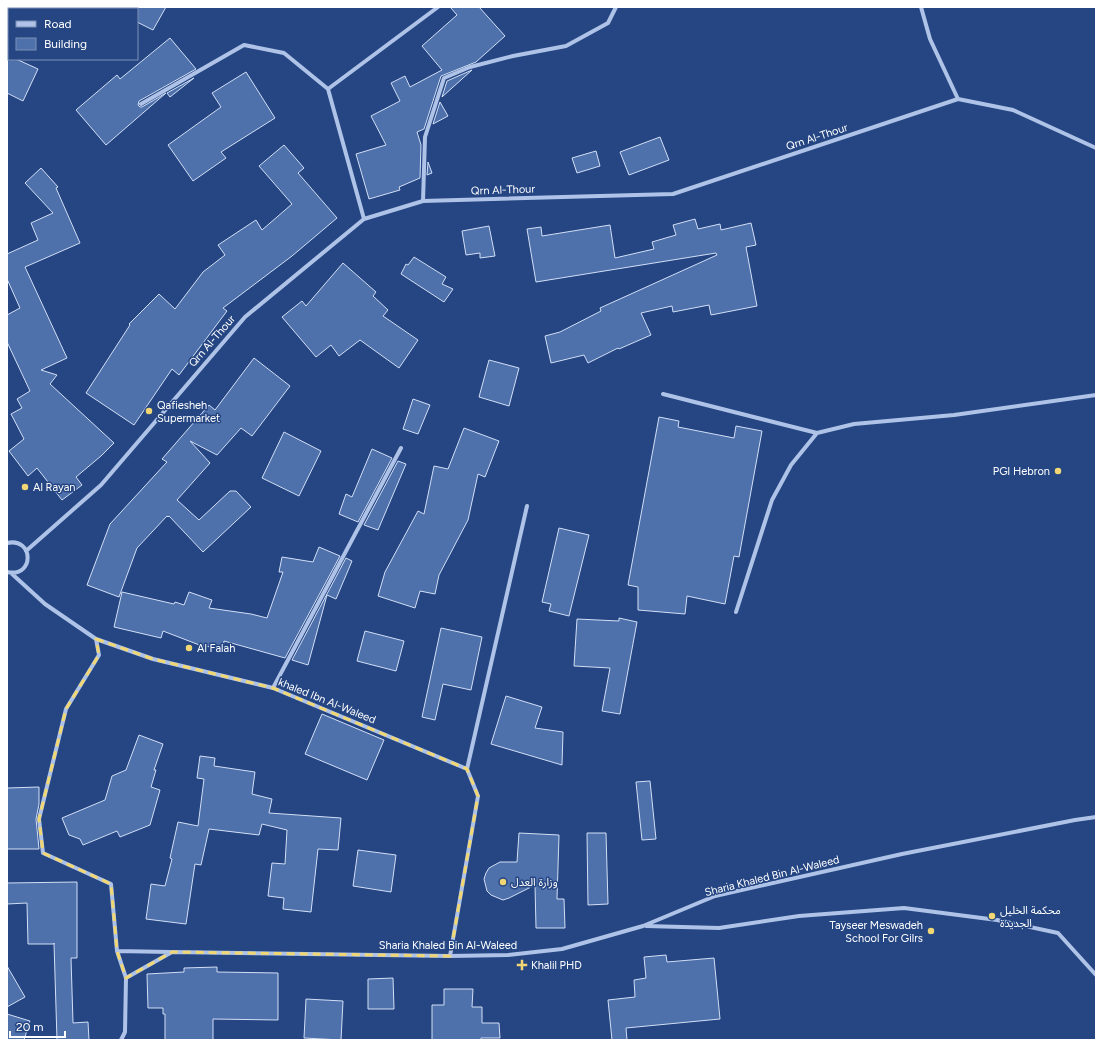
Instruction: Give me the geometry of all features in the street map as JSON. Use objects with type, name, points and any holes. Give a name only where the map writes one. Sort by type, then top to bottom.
[{"type":"street","points":[[328,89],[438,7]]},
{"type":"street","points":[[423,201],[425,137],[444,78],[470,67],[513,56],[566,46],[608,24],[616,7]]},
{"type":"street","points":[[921,7],[930,38],[958,99]]},
{"type":"street","points":[[140,104],[244,45],[284,53],[328,89],[364,219]]},
{"type":"street","name":"Qrn Al-Thour","points":[[26,551],[101,485],[245,316],[364,219],[423,201],[673,194],[958,99],[1013,110],[1096,148]]},
{"type":"street","points":[[663,394],[817,433],[854,424],[954,415],[1096,395]]},
{"type":"street","points":[[736,612],[772,500],[791,465],[817,433]]},
{"type":"street","points":[[273,688],[401,448]]},
{"type":"street","points":[[450,956],[478,796],[467,769],[527,506]]},
{"type":"street","points":[[7,543],[13,542],[24,547],[28,561],[19,572],[9,572]]},
{"type":"street","name":"khaled Ibn Al-Waleed","points":[[9,572],[44,604],[96,639],[153,659],[273,688],[467,769]]},
{"type":"street","points":[[96,639],[99,655],[66,710],[39,819],[43,853],[111,884],[117,951],[126,978],[125,1032],[122,1040]]},
{"type":"street","name":"Sharia Khaled Bin Al-Waleed","points":[[117,951],[450,956],[508,955],[562,949],[643,926],[715,896],[902,854],[1067,821],[1096,817]]},
{"type":"street","points":[[643,926],[719,928],[799,916],[904,908],[997,920],[1058,933],[1096,975]]},
{"type":"street","points":[[126,978],[172,952]]},
{"type":"highlighted area","points":[[96,639],[153,659],[273,688],[467,769],[478,796],[450,956],[172,952],[126,978],[117,951],[111,884],[43,853],[39,819],[66,709],[99,655]]},
{"type":"building","points":[[166,7],[153,30],[138,22],[137,8]]},
{"type":"building","points":[[450,7],[479,7],[505,36],[476,62],[441,76],[424,129],[417,132],[421,145],[420,178],[399,187],[400,190],[369,199],[356,154],[386,145],[371,116],[400,101],[391,83],[405,76],[410,87],[442,70],[422,46],[457,15]]},
{"type":"building","points":[[170,38],[196,69],[139,101],[138,105],[142,107],[166,93],[106,145],[76,110],[117,75],[120,79]]},
{"type":"building","points":[[7,55],[8,60],[18,60],[38,69],[23,101],[7,93]]},
{"type":"building","points":[[472,70],[442,97],[447,81]]},
{"type":"building","points":[[246,72],[275,118],[221,152],[226,158],[193,181],[168,145],[221,107],[212,93]]},
{"type":"building","points":[[194,78],[170,97],[167,93]]},
{"type":"building","points":[[440,102],[448,116],[433,124]]},
{"type":"building","points":[[660,137],[669,160],[629,175],[620,152]]},
{"type":"building","points":[[284,145],[304,168],[298,173],[337,218],[292,256],[223,308],[227,311],[179,375],[172,369],[134,425],[86,393],[130,325],[129,324],[159,294],[175,309],[203,272],[225,255],[218,245],[256,220],[262,230],[292,204],[259,166]]},
{"type":"building","points":[[596,151],[600,166],[577,173],[572,158]]},
{"type":"building","points":[[428,162],[432,173],[427,175]]},
{"type":"building","points":[[41,168],[58,187],[56,188],[80,243],[25,267],[67,358],[41,370],[57,375],[50,384],[114,443],[76,477],[82,485],[62,500],[37,468],[28,476],[9,451],[24,439],[11,414],[22,408],[17,399],[30,391],[7,342],[7,315],[20,308],[7,279],[7,254],[38,240],[31,223],[53,213],[25,183]]},
{"type":"building","points":[[695,219],[698,229],[720,224],[721,230],[751,223],[756,245],[746,247],[757,306],[711,315],[709,305],[673,312],[672,306],[641,313],[651,335],[619,349],[618,348],[588,363],[584,355],[551,363],[545,336],[560,332],[601,311],[600,308],[717,255],[716,253],[536,282],[527,229],[541,227],[542,236],[610,225],[615,258],[654,249],[652,242],[676,235],[673,225]]},
{"type":"building","points":[[489,226],[495,256],[480,258],[480,253],[466,255],[462,231]]},
{"type":"building","points":[[414,257],[446,277],[442,284],[453,289],[444,302],[401,274],[406,264],[408,265]]},
{"type":"building","points":[[343,263],[376,292],[373,296],[388,310],[383,316],[418,340],[399,368],[360,340],[339,356],[331,345],[316,357],[282,317],[302,301],[306,306]]},
{"type":"building","points":[[254,358],[290,386],[252,436],[241,428],[217,455],[190,441],[210,463],[177,500],[199,520],[230,491],[236,491],[251,507],[203,552],[169,516],[167,516],[137,548],[119,597],[87,585],[110,524],[167,462],[162,459],[209,405],[215,410]]},
{"type":"building","points":[[489,360],[519,368],[509,406],[479,397]]},
{"type":"building","points":[[413,399],[430,405],[418,434],[403,429]]},
{"type":"building","points":[[659,417],[679,421],[678,427],[734,438],[736,426],[762,431],[739,557],[734,556],[725,604],[687,596],[685,614],[638,610],[638,587],[628,585]]},
{"type":"building","points":[[464,428],[499,441],[485,477],[478,474],[468,520],[439,575],[435,594],[420,591],[415,608],[378,596],[385,572],[418,511],[424,514],[434,466],[448,469]]},
{"type":"building","points":[[284,432],[321,451],[299,496],[262,478]]},
{"type":"building","points":[[372,449],[392,458],[358,522],[339,514],[346,494],[352,497]]},
{"type":"building","points":[[398,461],[406,464],[378,530],[364,525]]},
{"type":"building","points":[[559,528],[589,535],[569,616],[549,611],[551,604],[542,602]]},
{"type":"building","points":[[319,547],[340,556],[285,658],[224,641],[223,648],[202,646],[163,631],[161,638],[114,627],[122,592],[184,605],[189,592],[212,600],[209,608],[251,614],[267,618],[283,572],[279,572],[282,557],[313,562]]},
{"type":"building","points":[[346,558],[352,561],[336,599],[327,595],[308,665],[292,660]]},
{"type":"building","points":[[619,618],[637,622],[620,714],[602,711],[610,668],[574,666],[577,619],[619,621]]},
{"type":"building","points":[[441,628],[482,637],[471,690],[443,684],[435,720],[422,717]]},
{"type":"building","points":[[365,631],[404,641],[396,671],[357,661]]},
{"type":"building","points":[[506,696],[542,707],[535,728],[563,732],[562,765],[491,744]]},
{"type":"building","points":[[322,714],[384,740],[367,780],[305,754]]},
{"type":"building","points":[[139,735],[163,744],[154,770],[156,770],[151,787],[160,790],[150,825],[120,837],[117,831],[83,845],[80,839],[69,835],[62,818],[105,800],[112,776],[126,770]]},
{"type":"building","points":[[200,756],[215,758],[214,766],[255,772],[252,794],[272,799],[269,813],[341,818],[338,850],[318,849],[311,912],[283,909],[284,898],[268,896],[272,863],[285,864],[287,830],[262,824],[259,835],[209,829],[201,865],[195,864],[186,924],[146,919],[151,884],[165,886],[172,859],[170,858],[178,822],[198,826],[204,779],[197,778]]},
{"type":"building","points":[[650,781],[656,839],[642,840],[636,782]]},
{"type":"building","points":[[39,787],[39,804],[36,819],[39,849],[7,849],[7,788]]},
{"type":"building","points":[[519,833],[559,835],[557,899],[564,899],[565,928],[536,928],[535,885],[503,900],[491,895],[487,891],[484,879],[489,868],[500,862],[517,862]]},
{"type":"building","points":[[587,833],[606,833],[608,904],[588,905]]},
{"type":"building","points":[[358,850],[396,855],[391,892],[353,886]]},
{"type":"building","points":[[77,882],[77,958],[71,958],[73,1023],[88,1022],[89,1040],[57,1040],[54,943],[28,944],[27,903],[7,904],[7,883]]},
{"type":"building","points":[[666,955],[667,962],[714,958],[720,1019],[626,1028],[627,1040],[612,1040],[608,1000],[635,997],[634,980],[646,978],[644,957]]},
{"type":"building","points":[[7,966],[25,997],[7,1007]]},
{"type":"building","points":[[217,967],[217,972],[278,973],[278,1020],[213,1019],[213,1040],[165,1040],[165,1014],[163,1014],[163,1008],[148,1008],[147,974],[184,972],[184,968]]},
{"type":"building","points":[[393,978],[394,1009],[368,1009],[368,979]]},
{"type":"building","points":[[444,989],[473,989],[472,1007],[482,1007],[482,1023],[499,1023],[500,1038],[481,1038],[481,1040],[432,1040],[432,1005],[444,1005]]},
{"type":"building","points":[[306,999],[343,1001],[341,1040],[304,1038]]},
{"type":"building","points":[[7,1014],[30,1021],[24,1040],[7,1040]]},
{"type":"place","name":"Qafiesheh Supermarket","points":[[149,411]]},
{"type":"place","name":"PGI Hebron","points":[[1058,471]]},
{"type":"place","name":"Al Rayan","points":[[25,487]]},
{"type":"place","name":"Al Falah","points":[[189,648]]},
{"type":"place","name":"وزارة العدل","points":[[503,882]]},
{"type":"place","name":"محكمة الخليل الجديدة","points":[[992,916]]},
{"type":"place","name":"Tayseer Meswadeh School For Gilrs","points":[[931,931]]},
{"type":"place","name":"Khalil PHD","points":[[522,965]]}]
